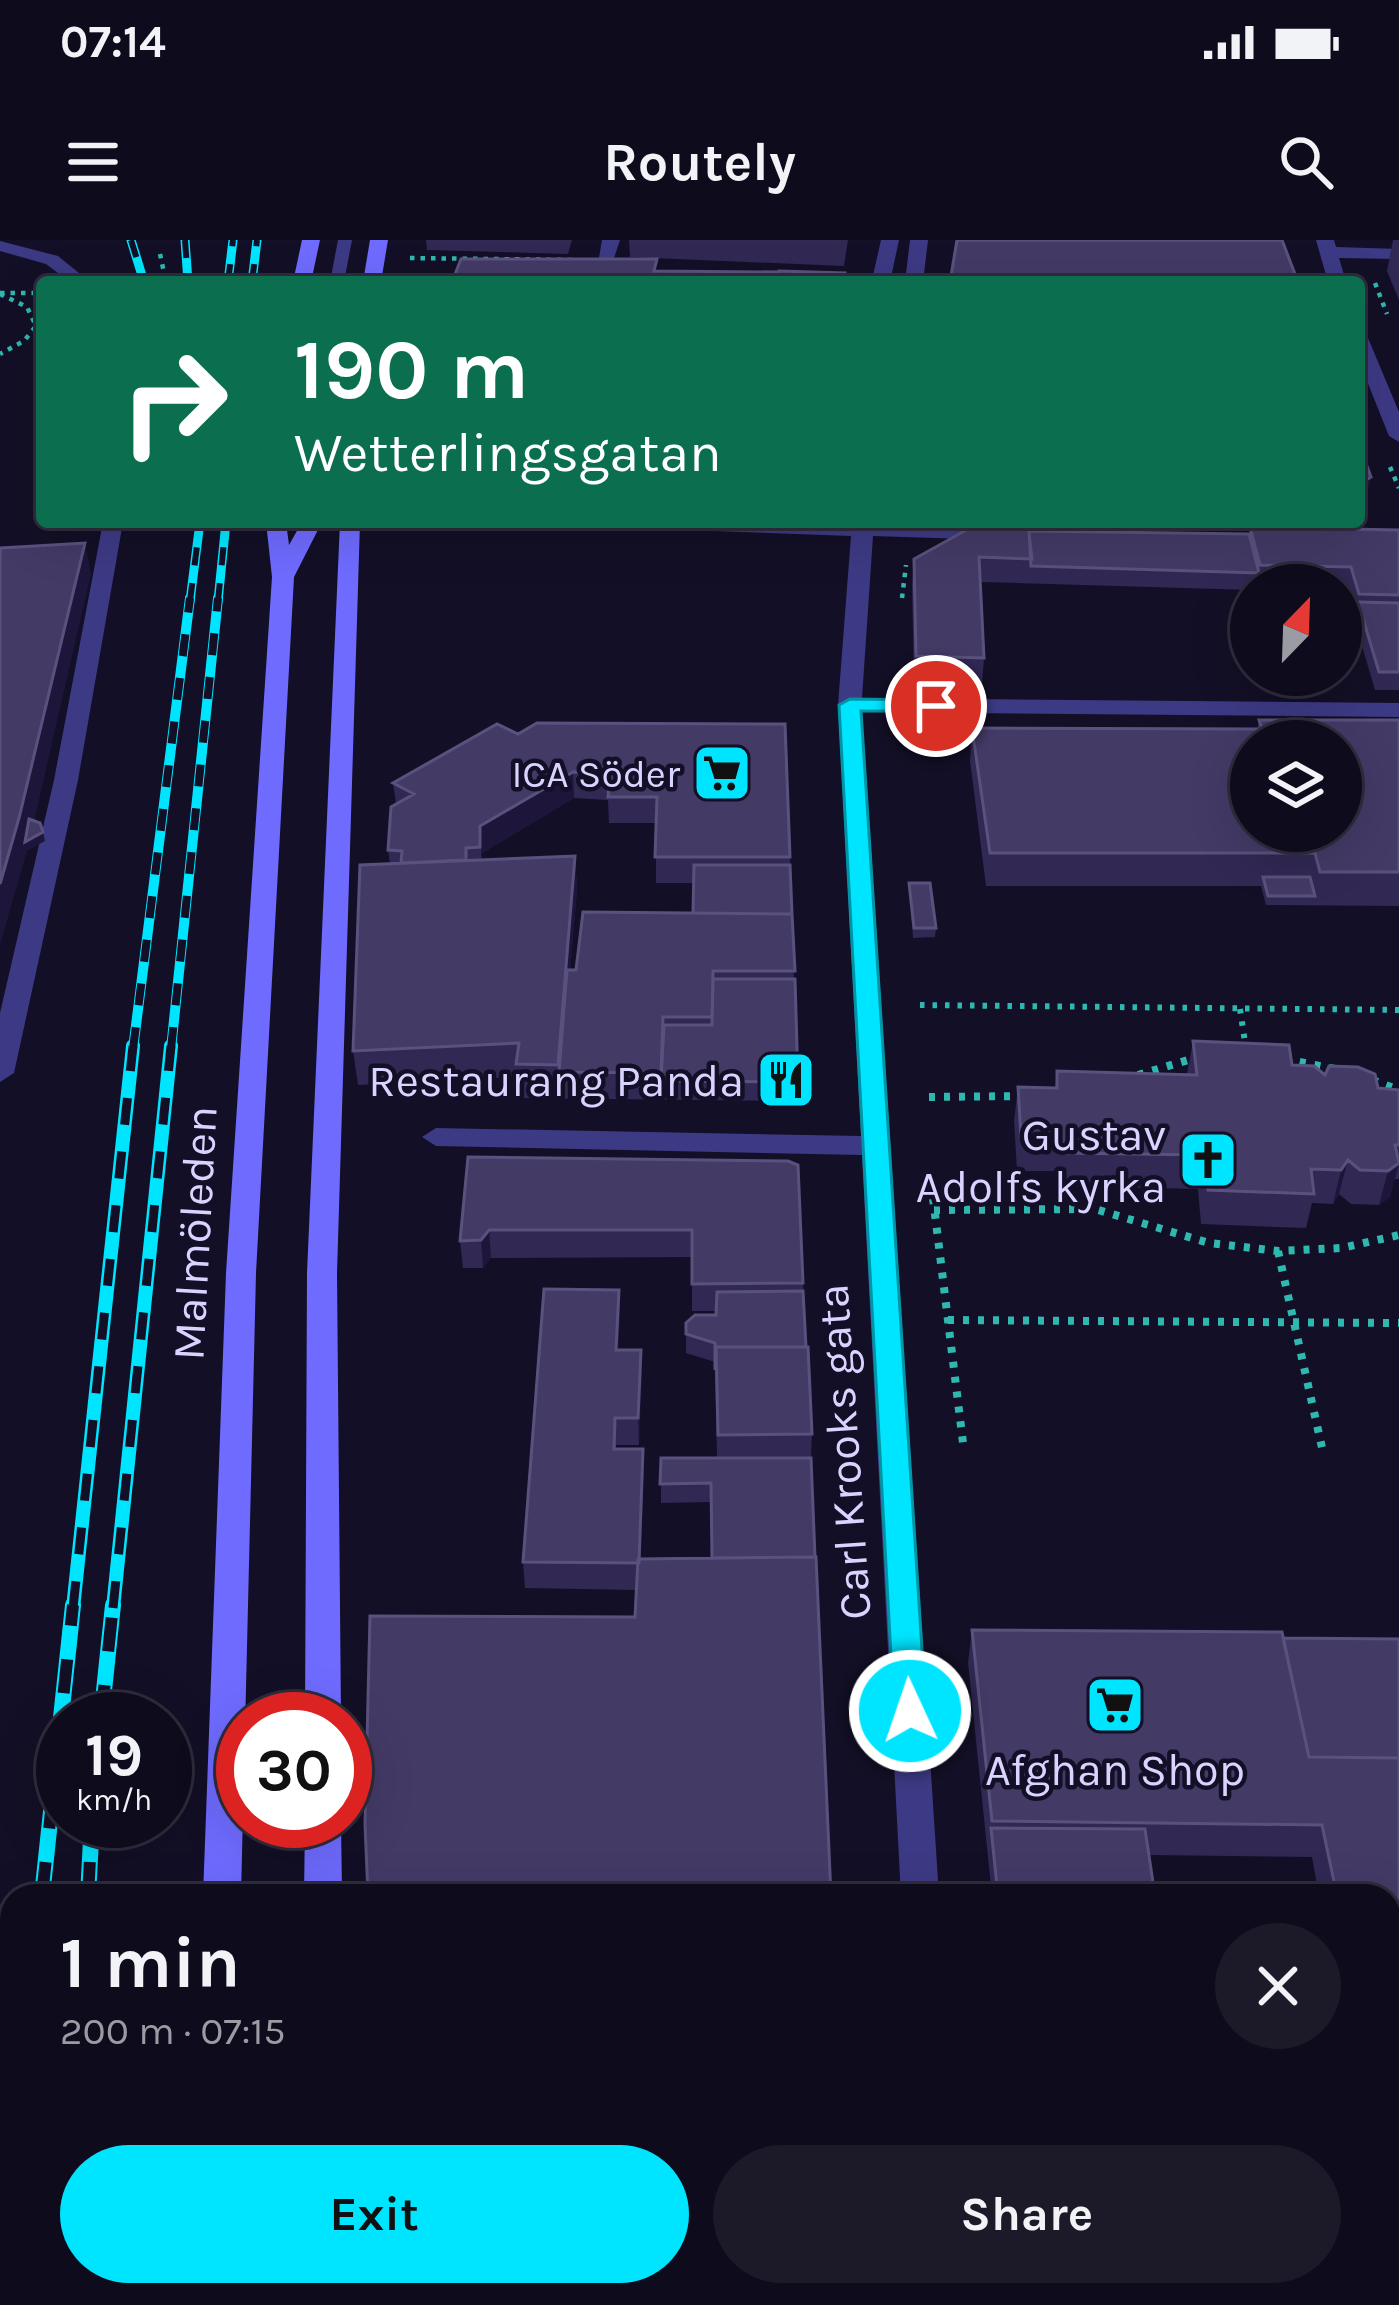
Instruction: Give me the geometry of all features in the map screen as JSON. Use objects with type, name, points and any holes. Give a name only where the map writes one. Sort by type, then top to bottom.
[{"type":"main road","points":[[303,276],[311,240]]},
{"type":"main road","points":[[373,276],[379,240]]},
{"type":"main road","name":"Malmöleden","points":[[222,1884],[241,1273],[283,577],[277,528]]},
{"type":"main road","name":"Malmöleden","points":[[283,577],[309,528]]},
{"type":"main road","points":[[323,1692],[322,1273],[350,528]]},
{"type":"main road","points":[[323,1848],[323,1884]]},
{"type":"street","points":[[611,240],[603,265],[650,272]]},
{"type":"street","points":[[882,276],[890,240]]},
{"type":"street","points":[[915,276],[919,240]]},
{"type":"street","points":[[0,246],[52,260],[72,276]]},
{"type":"street","points":[[1334,276],[1326,246],[1399,254]]},
{"type":"street","points":[[1365,353],[1399,436]]},
{"type":"street","points":[[0,1073],[66,780],[111,528]]},
{"type":"street","name":"Carl Krooks gata","points":[[862,528],[850,705],[919,1884]]},
{"type":"street","points":[[882,528],[1023,535]]},
{"type":"street","points":[[850,705],[1399,710]]},
{"type":"street","points":[[436,1137],[875,1146]]},
{"type":"lane","points":[[338,276],[345,240]]},
{"type":"path","points":[[160,254],[165,276]]},
{"type":"path","points":[[422,258],[574,259],[568,264],[493,270]]},
{"type":"path","points":[[2,293],[36,293]]},
{"type":"path","points":[[0,354],[24,341],[36,326],[27,307],[2,293]]},
{"type":"path","points":[[0,306],[2,293]]},
{"type":"path","points":[[920,1006],[1399,1010]]},
{"type":"path","points":[[1240,1008],[1248,1055]]},
{"type":"path","points":[[1229,1056],[1301,1061],[1399,1090]]},
{"type":"path","points":[[1122,1082],[1210,1057]]},
{"type":"path","points":[[929,1096],[1042,1096]]},
{"type":"path","points":[[933,1198],[964,1451]]},
{"type":"path","points":[[934,1210],[1095,1209],[1209,1244],[1278,1251],[1342,1248],[1399,1235]]},
{"type":"path","points":[[1278,1251],[1323,1452]]},
{"type":"path","points":[[948,1320],[1399,1323]]},
{"type":"building","points":[[957,240],[1282,240],[1296,276],[951,276]]},
{"type":"building","points":[[461,259],[657,259],[654,271],[778,272],[777,276],[454,276]]},
{"type":"building","points":[[779,271],[845,273],[845,276],[778,276]]},
{"type":"building","points":[[970,528],[1028,528],[1032,559],[979,557],[984,658],[916,656],[914,559]]},
{"type":"building","points":[[1250,528],[1399,530],[1399,595],[1362,594],[1362,564],[1260,564]]},
{"type":"building","points":[[1029,531],[1249,534],[1257,564],[1230,564],[1230,572],[1031,566]]},
{"type":"building","points":[[85,543],[19,818],[0,884],[0,548]]},
{"type":"building","points":[[1362,602],[1399,603],[1399,672],[1379,672]]},
{"type":"building","points":[[1362,720],[1399,720],[1399,872],[1320,872],[1315,853],[990,853],[972,728],[1230,729],[1230,852],[1362,852]]},
{"type":"building","points":[[537,723],[785,724],[790,857],[655,857],[657,797],[608,797],[610,773],[573,772],[480,826],[480,847],[466,848],[466,860],[401,863],[402,851],[388,850],[391,807],[414,794],[393,783],[497,724],[518,734]]},
{"type":"building","points":[[29,819],[40,823],[43,832],[25,842]]},
{"type":"building","points":[[575,856],[558,1065],[516,1064],[519,1043],[353,1051],[360,865]]},
{"type":"building","points":[[694,865],[790,865],[792,914],[693,913]]},
{"type":"building","points":[[1263,877],[1310,877],[1315,896],[1268,896]]},
{"type":"building","points":[[909,883],[930,883],[936,928],[914,928]]},
{"type":"building","points":[[583,912],[792,914],[795,971],[713,971],[712,1017],[663,1017],[661,1073],[559,1072],[567,970],[576,970]]},
{"type":"building","points":[[713,979],[795,979],[798,1082],[661,1081],[664,1025],[712,1025]]},
{"type":"building","name":"Gustav Adolfs kyrka","points":[[1193,1041],[1289,1045],[1292,1065],[1314,1066],[1325,1075],[1329,1066],[1358,1067],[1375,1074],[1378,1088],[1399,1090],[1399,1145],[1395,1145],[1399,1163],[1388,1171],[1360,1170],[1348,1160],[1341,1170],[1311,1169],[1314,1194],[1208,1190],[1204,1155],[1063,1153],[1061,1137],[1021,1137],[1018,1087],[1057,1088],[1057,1071],[1197,1075]]},
{"type":"building","points":[[468,1157],[788,1161],[798,1165],[803,1283],[692,1284],[692,1230],[489,1230],[481,1240],[460,1241]]},
{"type":"building","points":[[544,1289],[619,1290],[616,1350],[641,1350],[638,1418],[615,1418],[614,1449],[643,1449],[639,1563],[523,1562]]},
{"type":"building","points":[[803,1291],[806,1347],[716,1347],[715,1370],[715,1343],[686,1334],[686,1323],[695,1315],[716,1315],[717,1292]]},
{"type":"building","points":[[716,1347],[808,1347],[812,1434],[718,1435]]},
{"type":"building","points":[[661,1458],[811,1458],[815,1557],[712,1558],[711,1483],[660,1484]]},
{"type":"building","points":[[816,1557],[830,1884],[368,1884],[366,1848],[372,1848],[370,1616],[635,1617],[638,1559]]},
{"type":"building","points":[[972,1630],[1282,1632],[1309,1757],[1399,1758],[1399,1884],[1334,1884],[1322,1825],[992,1821]]},
{"type":"building","points":[[1283,1638],[1399,1639],[1399,1758],[1309,1757]]},
{"type":"building","points":[[991,1828],[1145,1829],[1153,1884],[997,1884]]},
{"type":"railway","points":[[131,240],[142,276]]},
{"type":"railway","points":[[185,240],[188,276]]},
{"type":"railway","points":[[229,276],[233,240]]},
{"type":"railway","points":[[253,276],[257,240]]},
{"type":"railway","points":[[190,601],[199,528]]},
{"type":"railway","points":[[218,601],[225,528]]},
{"type":"railway","points":[[133,1049],[190,598]]},
{"type":"railway","points":[[171,1049],[218,598]]},
{"type":"railway","points":[[73,1608],[133,1046]]},
{"type":"railway","points":[[113,1608],[171,1046]]},
{"type":"railway","points":[[43,1884],[73,1605]]},
{"type":"railway","points":[[104,1692],[113,1605]]},
{"type":"railway","points":[[89,1884],[91,1848]]},
{"type":"place","name":"ICA Söder","points":[[722,773]]},
{"type":"place","name":"Restaurang Panda","points":[[786,1080]]},
{"type":"place","name":"Gustav Adolfs kyrka","points":[[1208,1160]]},
{"type":"place","name":"Afghan Shop","points":[[1115,1705]]},
{"type":"route","points":[[910,1711],[850,705],[936,706]]}]
